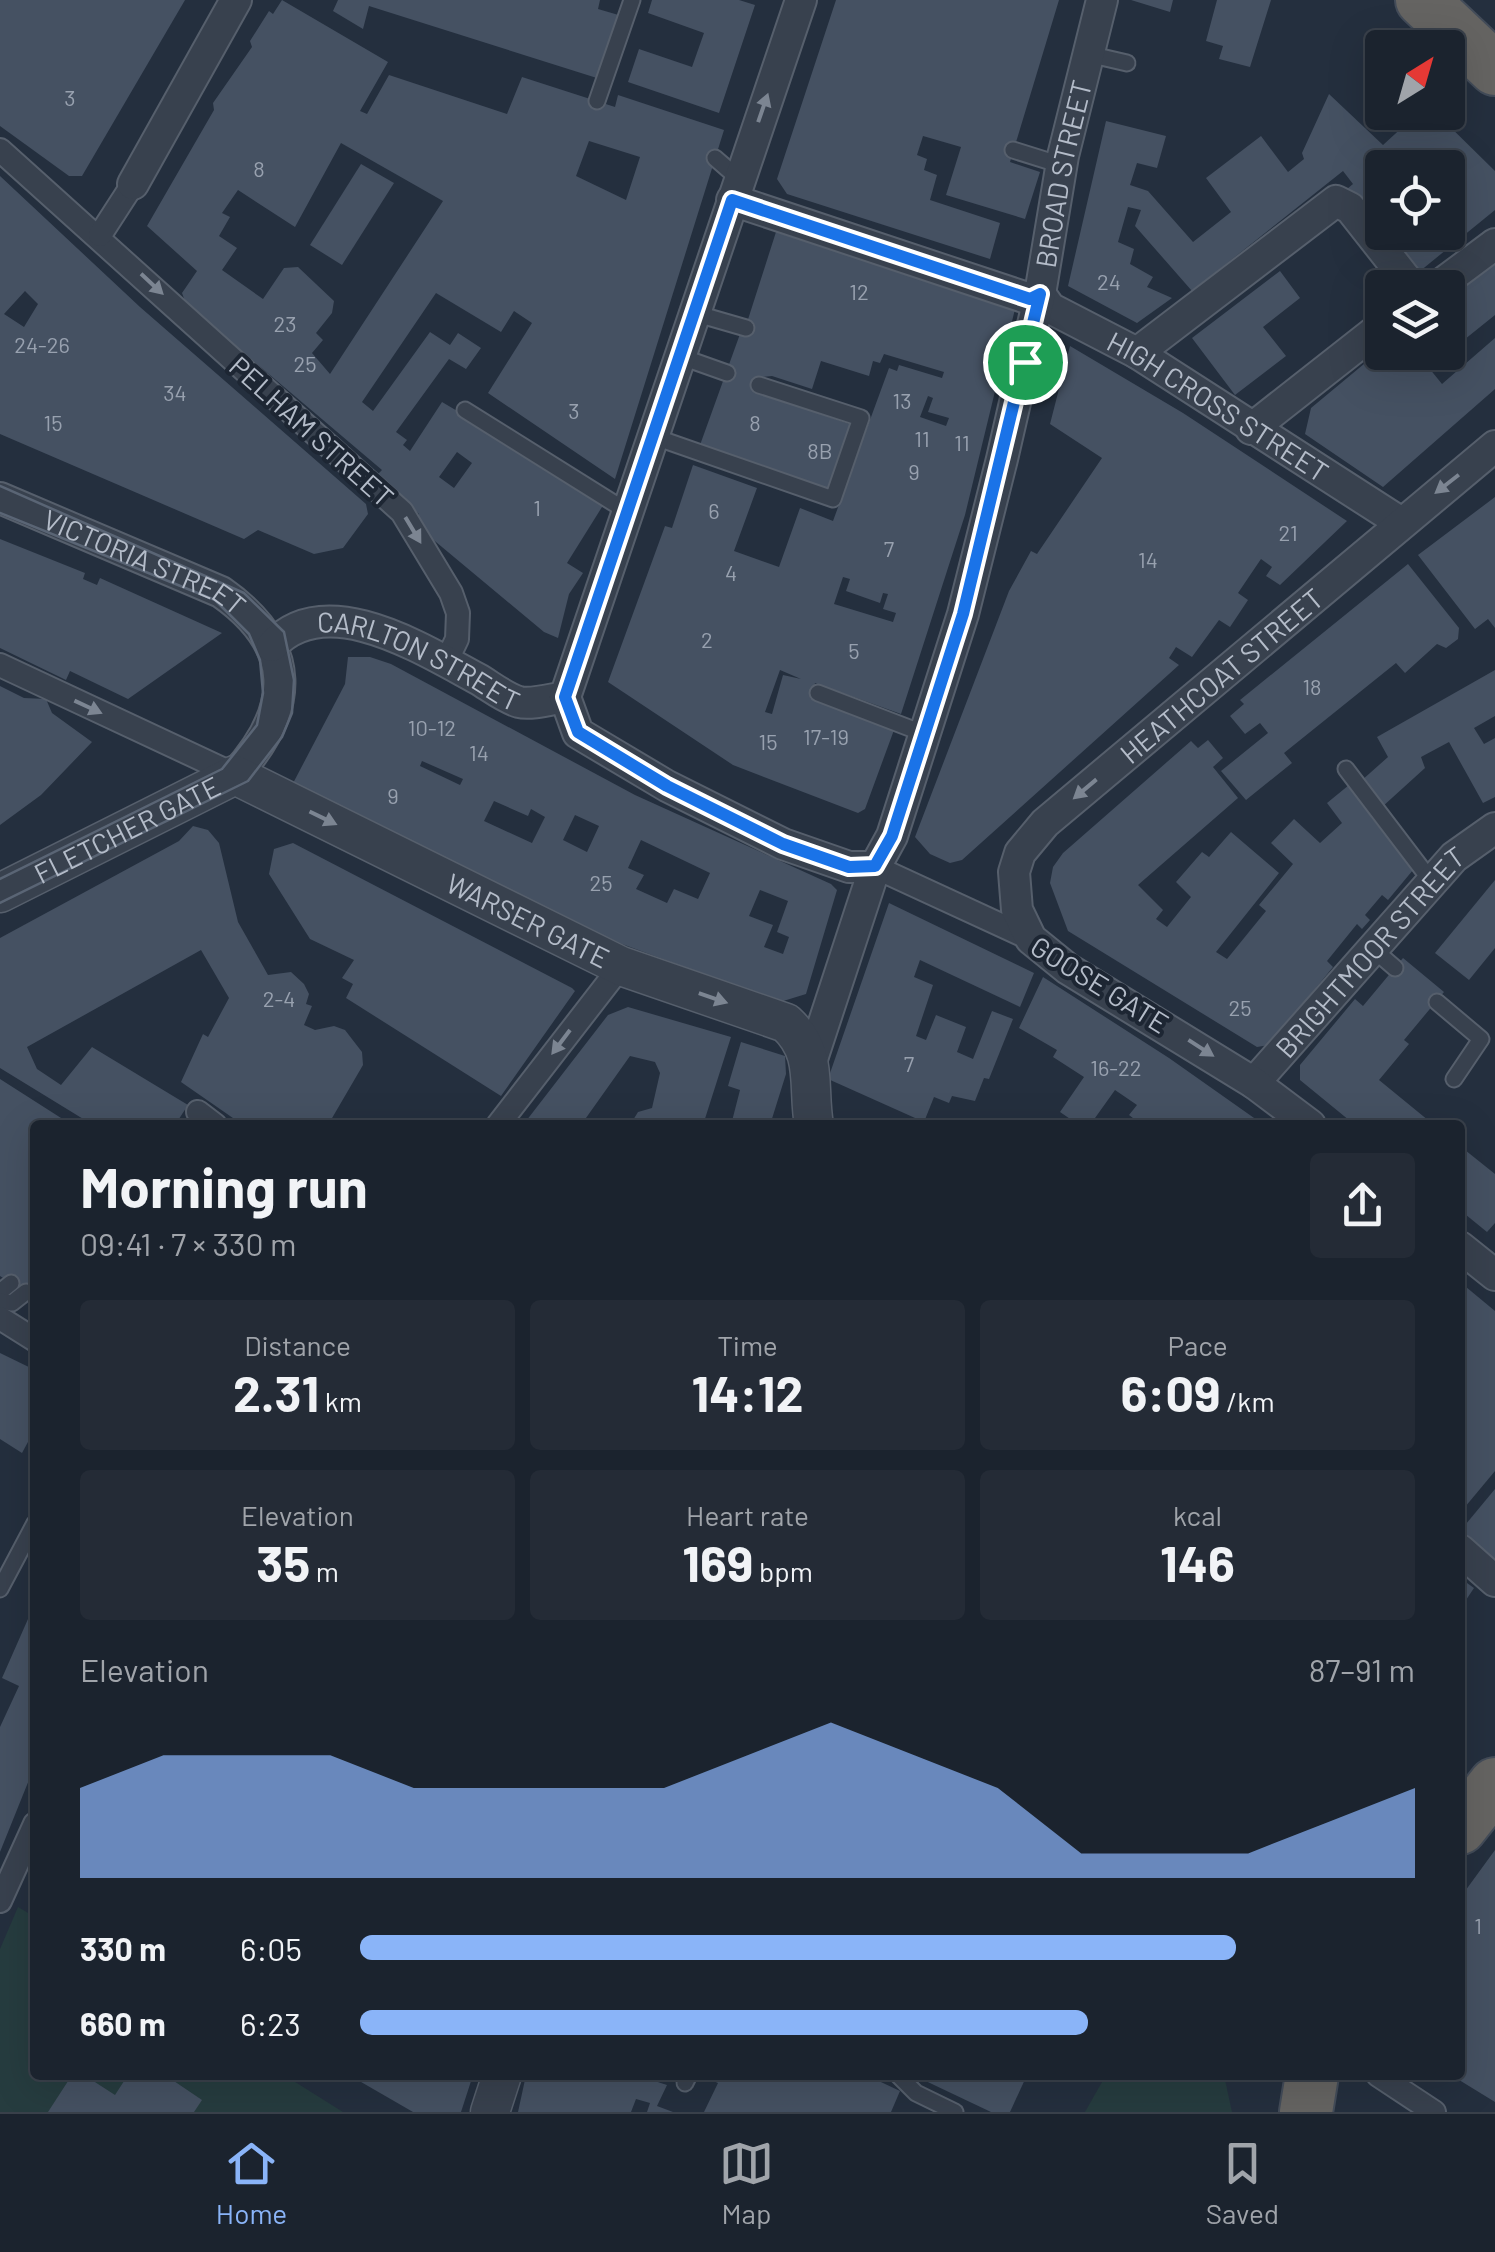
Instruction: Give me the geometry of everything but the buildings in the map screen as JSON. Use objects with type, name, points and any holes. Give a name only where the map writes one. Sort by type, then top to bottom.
[{"type":"highway","points":[[1422,0],[1495,69]]},
{"type":"highway","points":[[1465,1822],[1495,1784]]},
{"type":"highway","points":[[1306,2112],[1311,2080]]},
{"type":"street","points":[[100,236],[236,0]]},
{"type":"street","name":"BROAD STREET","points":[[810,1062],[875,866],[892,836],[967,598],[1040,294],[1061,165],[1102,0]]},
{"type":"street","points":[[565,697],[794,2]]},
{"type":"street","name":"PELHAM STREET","points":[[0,150],[100,236],[402,512],[454,603],[456,638],[446,662]]},
{"type":"street","points":[[735,189],[1030,299],[1040,294]]},
{"type":"street","points":[[1137,353],[1336,200],[1350,208],[1399,270]]},
{"type":"street","points":[[1460,270],[1495,244]]},
{"type":"street","name":"HIGH CROSS STREET","points":[[1040,294],[1050,308],[1137,353],[1400,522]]},
{"type":"street","points":[[1251,429],[1365,339]]},
{"type":"street","name":"HEATHCOAT STREET","points":[[1031,939],[1017,910],[1014,872],[1020,853],[1045,823],[1495,446]]},
{"type":"street","name":"VICTORIA STREET","points":[[0,498],[220,592],[245,609],[272,646]]},
{"type":"street","name":"CARLTON STREET","points":[[272,646],[301,622],[333,620],[364,627],[446,662],[520,703],[565,697],[578,732],[667,786],[783,844],[849,867],[875,866]]},
{"type":"street","name":"FLETCHER GATE","points":[[0,893],[236,775],[270,731],[279,706],[272,646]]},
{"type":"street","points":[[0,665],[236,775]]},
{"type":"street","name":"WARSER GATE","points":[[236,775],[620,966],[786,1023],[801,1037],[810,1062]]},
{"type":"street","name":"BRIGHTMOOR STREET","points":[[1254,1082],[1384,959],[1432,882],[1471,842],[1495,828]]},
{"type":"street","name":"GOOSE GATE","points":[[875,866],[1031,939],[1068,969],[1254,1082],[1303,1120]]},
{"type":"street","points":[[502,1120],[620,966]]},
{"type":"street","points":[[810,1062],[814,1120]]},
{"type":"street","points":[[1465,1251],[1495,1275]]},
{"type":"street","points":[[0,1318],[30,1337]]},
{"type":"street","points":[[1465,1554],[1495,1581]]},
{"type":"street","points":[[0,1901],[30,1835]]},
{"type":"street","points":[[490,2112],[500,2080]]},
{"type":"street","points":[[1386,2080],[1434,2112]]},
{"type":"lane","points":[[597,100],[632,0]]},
{"type":"lane","points":[[1088,54],[1127,63]]},
{"type":"lane","points":[[1013,150],[1061,165]]},
{"type":"lane","points":[[715,158],[735,189]]},
{"type":"lane","points":[[694,314],[746,328]]},
{"type":"lane","points":[[678,356],[726,374]]},
{"type":"lane","points":[[652,436],[833,499],[861,418],[760,385]]},
{"type":"lane","points":[[465,410],[628,512]]},
{"type":"lane","points":[[818,693],[925,734]]},
{"type":"lane","points":[[1346,768],[1432,882]]},
{"type":"lane","points":[[1437,1002],[1481,1038],[1454,1079]]},
{"type":"lane","points":[[0,1301],[12,1303],[26,1292]]},
{"type":"lane","points":[[2,1581],[30,1531]]},
{"type":"lane","points":[[903,2080],[916,2093],[955,2112]]},
{"type":"green space","points":[[18,1907],[30,1914],[30,2080],[292,2080],[343,2112],[0,2112],[0,1949]]},
{"type":"green space","points":[[1103,2080],[1225,2080],[1232,2112],[1085,2112]]},
{"type":"tram line","points":[[0,486],[244,593],[284,632],[294,680],[292,713],[282,737],[248,781],[0,903]]},
{"type":"tram line","points":[[0,513],[215,600],[249,634],[260,660],[263,693],[257,725],[222,769],[0,879]]},
{"type":"route","points":[[732,200],[1030,299],[1040,294],[1025,362],[963,614],[892,836],[880,862],[875,866],[849,867],[783,844],[667,786],[578,732],[565,697],[732,200]]}]
